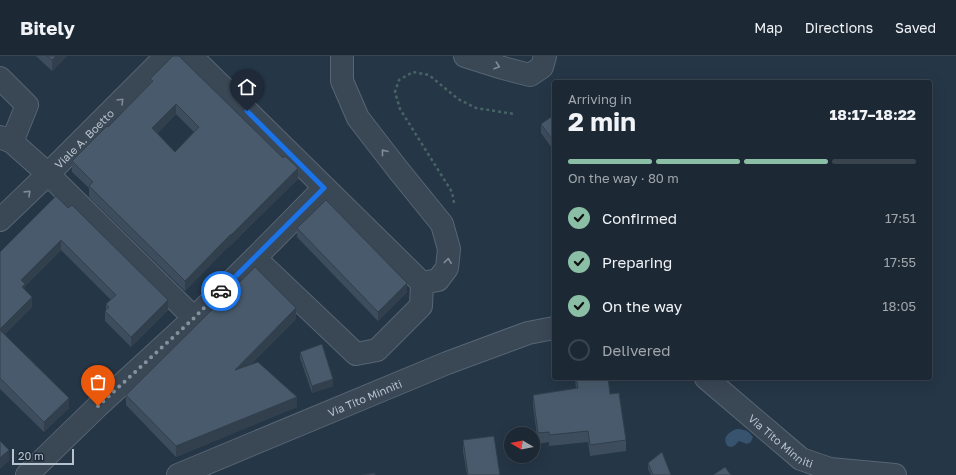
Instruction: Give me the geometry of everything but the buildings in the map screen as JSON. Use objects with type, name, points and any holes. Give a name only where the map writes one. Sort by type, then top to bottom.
[{"type":"street","name":"Viale A. Boetto","points":[[0,220],[166,56]]},
{"type":"street","points":[[191,56],[422,283]]},
{"type":"street","points":[[342,56],[342,81],[358,118],[442,224],[449,249],[447,268],[438,280],[422,283]]},
{"type":"street","points":[[465,56],[530,75],[542,67],[545,56]]},
{"type":"street","points":[[0,78],[27,105],[6,140],[48,174],[194,318]]},
{"type":"street","points":[[26,475],[98,406],[194,318],[324,188]]},
{"type":"street","points":[[255,258],[356,354],[377,350],[420,306],[422,283]]},
{"type":"street","name":"Via Tito Minniti","points":[[178,475],[447,362],[528,333],[552,328]]},
{"type":"street","name":"Via Tito Minniti","points":[[708,380],[801,459],[830,469],[895,475]]},
{"type":"path","points":[[455,207],[452,192],[400,109],[395,92],[399,80],[413,72],[429,75],[458,99],[476,108],[514,114]]},
{"type":"water","points":[[737,429],[750,433],[753,437],[751,442],[747,444],[739,441],[733,446],[729,447],[725,438],[729,433]]},
{"type":"way so far","points":[[98,406],[194,318],[221,291]]},
{"type":"route","points":[[221,291],[324,188],[247,111]]}]
